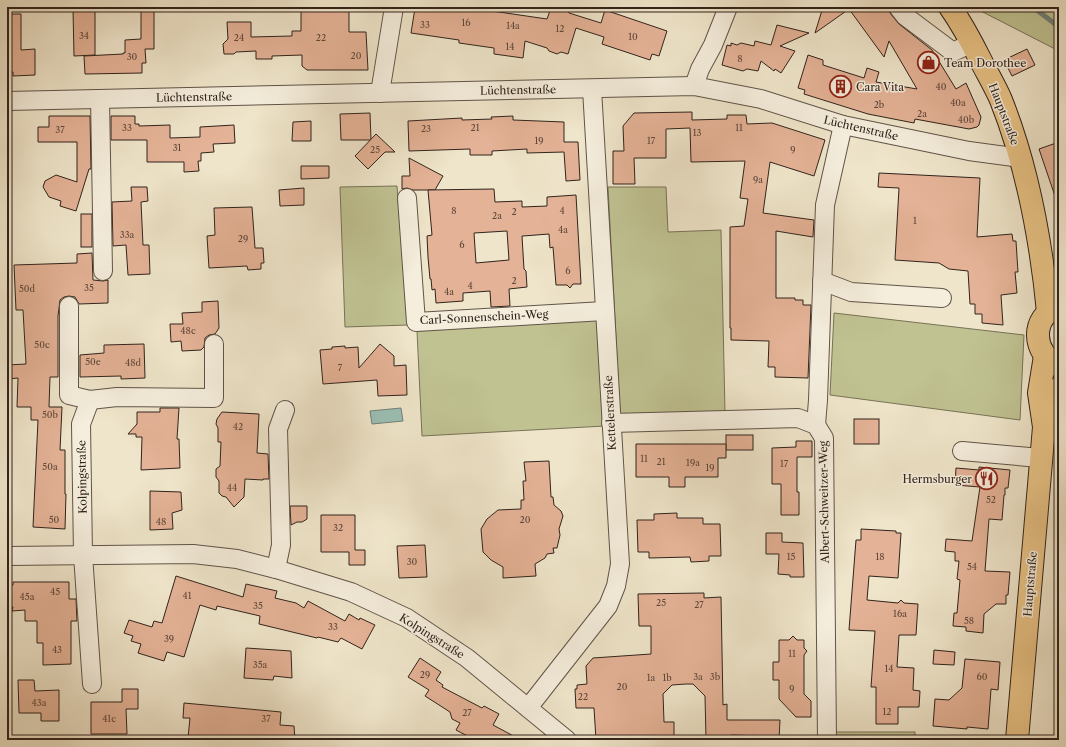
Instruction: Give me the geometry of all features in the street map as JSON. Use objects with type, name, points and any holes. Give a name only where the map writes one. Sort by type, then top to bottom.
[{"type":"main road","name":"Hauptstraße","points":[[950,7],[961,22],[1000,99],[1021,158],[1053,309]]},
{"type":"main road","name":"Hauptstraße","points":[[1037,228],[1059,271]]},
{"type":"main road","points":[[1052,361],[1038,342],[1038,334],[1039,326],[1053,309]]},
{"type":"main road","name":"Hauptstraße","points":[[1044,427],[1039,393],[1052,361]]},
{"type":"main road","name":"Hauptstraße","points":[[1017,740],[1040,458],[1044,427],[1059,388]]},
{"type":"street","points":[[380,93],[394,7]]},
{"type":"street","points":[[694,86],[700,69],[713,45],[728,7]]},
{"type":"street","points":[[898,7],[905,16],[953,52],[972,43]]},
{"type":"street","name":"Lüchtenstraße","points":[[7,101],[694,86],[761,99],[842,125],[969,151],[1021,158]]},
{"type":"street","name":"Kettelerstraße","points":[[528,708],[608,606],[616,586],[620,564],[592,89]]},
{"type":"street","points":[[105,99],[113,196]]},
{"type":"street","points":[[103,271],[105,99]]},
{"type":"street","points":[[816,425],[825,205],[842,125]]},
{"type":"street","name":"Carl-Sonnenschein-Weg","points":[[407,198],[416,322],[604,311]]},
{"type":"street","points":[[822,281],[851,292],[942,298]]},
{"type":"street","points":[[69,306],[69,395],[90,400],[117,397],[214,398],[214,344]]},
{"type":"street","name":"Kolpingstraße","points":[[83,555],[81,424],[90,400]]},
{"type":"street","points":[[276,569],[281,545],[278,429],[285,410]]},
{"type":"street","name":"Albert-Schweitzer-Weg","points":[[611,423],[798,418],[816,425],[824,438],[827,740]]},
{"type":"street","points":[[962,451],[1040,458]]},
{"type":"street","name":"Kolpingstraße","points":[[7,556],[193,554],[237,559],[276,569],[351,592],[407,618],[467,658],[567,740]]},
{"type":"street","points":[[83,555],[92,684]]},
{"type":"green space","points":[[973,7],[1059,7],[1059,51]]},
{"type":"green space","points":[[397,186],[408,325],[345,327],[340,187]]},
{"type":"green space","points":[[608,187],[666,187],[668,232],[721,230],[725,412],[620,414]]},
{"type":"green space","points":[[834,313],[1024,335],[1020,420],[830,395]]},
{"type":"green space","points":[[598,319],[605,426],[422,436],[417,331]]},
{"type":"green space","points":[[834,732],[915,732],[915,740],[834,740]]},
{"type":"water","points":[[401,408],[403,421],[372,424],[370,411]]},
{"type":"building","points":[[141,7],[154,7],[154,49],[145,49],[146,63],[142,63],[142,73],[85,74],[84,56],[123,54],[125,53],[125,40],[141,39]]},
{"type":"building","points":[[302,7],[329,7],[330,11],[349,11],[349,32],[366,32],[368,70],[307,70],[302,66],[302,55],[272,56],[272,59],[256,59],[256,51],[224,54],[223,44],[228,39],[227,22],[251,22],[251,37],[292,36],[292,31],[301,31]]},
{"type":"building","points":[[435,7],[457,7],[476,10],[476,7],[493,7],[492,11],[547,19],[551,8],[562,11],[566,9],[569,13],[601,23],[605,10],[667,31],[659,56],[652,54],[650,60],[602,44],[604,37],[576,28],[568,54],[561,52],[557,54],[549,51],[547,48],[525,41],[523,58],[494,54],[494,48],[459,43],[459,40],[411,33],[415,8],[434,11]]},
{"type":"building","points":[[823,7],[888,7],[890,13],[899,24],[932,50],[956,89],[966,83],[981,117],[979,125],[969,129],[915,119],[914,123],[868,114],[804,94],[805,90],[798,88],[808,55],[823,60],[823,65],[864,78],[867,68],[879,72],[876,82],[917,89],[889,41],[884,57],[849,9],[815,33]]},
{"type":"building","points":[[73,9],[95,9],[95,55],[74,56]]},
{"type":"building","points":[[7,14],[21,14],[21,50],[35,49],[35,75],[13,76],[13,72],[9,72]]},
{"type":"building","points":[[777,25],[809,33],[780,46],[795,51],[781,73],[775,69],[774,71],[761,61],[758,71],[747,69],[743,71],[722,65],[727,45],[731,46],[731,43],[737,45],[741,43],[754,46],[755,41],[771,45]]},
{"type":"building","points":[[1027,49],[1035,65],[1012,76],[1004,60]]},
{"type":"building","points":[[692,112],[692,120],[727,119],[727,115],[746,115],[747,124],[772,123],[825,140],[814,176],[770,162],[763,213],[814,220],[813,237],[776,231],[776,298],[795,298],[795,300],[803,300],[803,305],[811,305],[808,378],[775,377],[775,367],[768,367],[769,341],[731,340],[730,227],[744,226],[748,199],[740,198],[745,161],[691,162],[690,128],[666,129],[666,158],[634,158],[635,184],[613,184],[613,151],[624,151],[623,126],[634,113]]},
{"type":"building","points":[[370,113],[371,140],[341,140],[340,114]]},
{"type":"building","points":[[49,116],[90,116],[91,169],[89,169],[76,211],[60,206],[61,201],[49,197],[43,187],[45,181],[56,175],[77,182],[77,142],[38,142],[38,127],[49,127]]},
{"type":"building","points":[[111,116],[135,116],[135,124],[139,124],[139,126],[170,125],[170,138],[200,137],[200,127],[234,125],[235,143],[213,144],[214,152],[201,153],[201,161],[198,161],[199,171],[184,172],[184,162],[147,162],[147,140],[111,140]]},
{"type":"building","points":[[513,116],[513,120],[564,122],[564,142],[578,142],[580,180],[566,181],[564,152],[527,153],[527,149],[492,151],[492,155],[470,155],[470,149],[409,151],[408,121],[462,118],[462,120],[492,119],[491,117]]},
{"type":"building","points":[[311,121],[311,141],[292,141],[293,122]]},
{"type":"building","points":[[376,134],[395,152],[385,152],[368,169],[355,156]]},
{"type":"building","points":[[1059,142],[1059,202],[1057,202],[1039,149]]},
{"type":"building","points":[[409,158],[443,176],[435,190],[402,189],[402,176],[410,176]]},
{"type":"building","points":[[301,166],[329,166],[329,178],[301,179]]},
{"type":"building","points":[[879,173],[980,178],[977,237],[1012,234],[1013,241],[1016,241],[1018,272],[1015,272],[1017,293],[1001,295],[1003,325],[982,323],[982,314],[975,314],[975,304],[970,304],[968,271],[949,269],[939,263],[895,260],[899,188],[878,187]]},
{"type":"building","points":[[131,187],[147,187],[148,201],[141,202],[143,245],[149,245],[150,274],[128,275],[126,245],[113,246],[112,202],[132,201]]},
{"type":"building","points":[[304,188],[304,205],[280,206],[279,190]]},
{"type":"building","points":[[494,189],[495,202],[522,201],[522,207],[547,206],[547,197],[576,195],[581,284],[573,284],[570,288],[567,285],[556,285],[553,247],[550,248],[549,234],[522,236],[524,269],[526,271],[527,287],[509,289],[510,306],[491,307],[490,291],[463,293],[463,301],[436,303],[435,289],[432,290],[430,279],[428,257],[427,236],[432,235],[428,190]],"holes":[[[507,231],[509,260],[476,263],[474,233]]]},
{"type":"building","points":[[252,207],[255,248],[263,248],[264,263],[261,263],[261,269],[248,270],[247,266],[209,268],[207,236],[215,235],[214,208]]},
{"type":"building","points":[[81,214],[92,214],[92,247],[81,247]]},
{"type":"building","points":[[92,253],[93,280],[108,280],[108,303],[79,304],[75,297],[69,296],[60,300],[58,316],[58,377],[50,377],[49,407],[62,407],[60,450],[65,450],[65,529],[33,527],[38,420],[31,420],[31,407],[17,407],[18,378],[7,379],[7,365],[26,364],[23,310],[16,310],[14,265],[77,263],[77,254]]},
{"type":"building","points":[[218,301],[219,328],[215,334],[209,335],[205,338],[204,347],[201,350],[182,351],[181,341],[171,342],[170,324],[183,324],[182,313],[202,312],[202,302]]},
{"type":"building","points":[[144,344],[145,378],[121,379],[121,376],[80,377],[80,355],[104,353],[104,345]]},
{"type":"building","points":[[380,344],[394,356],[394,366],[406,365],[407,395],[378,396],[377,380],[323,384],[320,350],[332,349],[332,347],[358,347],[359,368]]},
{"type":"building","points":[[160,408],[179,408],[177,439],[179,439],[180,468],[141,470],[142,437],[136,437],[136,434],[128,434],[137,424],[137,412],[160,412]]},
{"type":"building","points":[[222,412],[259,414],[257,453],[268,454],[269,479],[245,479],[244,497],[234,507],[226,497],[219,493],[219,481],[216,477],[216,469],[220,466],[221,442],[218,442],[218,428],[216,424],[217,419]]},
{"type":"building","points":[[854,419],[879,419],[879,444],[854,444]]},
{"type":"building","points":[[726,435],[753,435],[753,450],[726,450]]},
{"type":"building","points":[[796,441],[812,441],[812,457],[797,457],[797,492],[799,492],[799,515],[781,515],[781,484],[772,484],[772,448],[796,447]]},
{"type":"building","points":[[636,444],[726,444],[726,458],[718,458],[718,477],[685,477],[685,487],[669,487],[669,477],[636,477]]},
{"type":"building","points":[[549,461],[551,497],[553,497],[554,505],[561,511],[563,516],[559,529],[560,535],[557,548],[553,548],[554,553],[547,554],[545,558],[535,564],[536,576],[503,578],[503,567],[491,560],[483,552],[481,529],[487,519],[498,510],[521,509],[521,500],[524,500],[523,481],[526,481],[524,462]]},
{"type":"building","points":[[979,467],[1010,470],[1008,488],[1005,488],[1002,520],[989,519],[985,571],[1010,572],[1008,595],[1006,595],[1006,604],[996,604],[984,614],[983,633],[966,631],[966,627],[953,626],[954,613],[957,613],[960,580],[957,579],[959,561],[955,561],[955,552],[945,551],[946,539],[972,541],[980,487],[955,485],[956,468],[979,470]]},
{"type":"building","points":[[150,491],[181,492],[182,510],[172,513],[173,529],[150,530]]},
{"type":"building","points":[[290,506],[307,506],[307,519],[291,525]]},
{"type":"building","points":[[677,513],[677,518],[703,518],[703,524],[720,524],[721,556],[709,556],[709,561],[691,562],[690,557],[649,558],[649,552],[638,552],[637,520],[654,520],[654,514]]},
{"type":"building","points":[[321,515],[355,515],[355,550],[365,550],[365,565],[349,565],[349,552],[321,552]]},
{"type":"building","points":[[861,529],[896,531],[896,533],[901,533],[898,578],[869,576],[867,600],[898,603],[901,600],[904,603],[918,604],[916,635],[899,635],[897,667],[914,668],[913,690],[920,691],[919,707],[898,707],[898,724],[876,724],[876,687],[871,687],[875,631],[849,630],[856,540],[861,540]]},
{"type":"building","points":[[766,533],[782,533],[782,542],[803,543],[804,577],[790,577],[790,575],[778,574],[779,554],[766,554]]},
{"type":"building","points":[[425,545],[427,577],[399,578],[397,546]]},
{"type":"building","points":[[176,576],[243,597],[246,584],[277,591],[275,598],[296,603],[304,608],[308,601],[345,621],[349,614],[359,620],[360,618],[375,625],[362,649],[341,638],[338,642],[259,624],[260,616],[217,606],[216,610],[200,605],[184,657],[167,652],[164,661],[138,653],[141,644],[131,641],[133,636],[124,633],[129,620],[152,627],[154,621],[162,623]]},
{"type":"building","points":[[13,582],[69,582],[69,599],[76,599],[77,621],[71,621],[71,664],[43,665],[43,643],[37,643],[37,621],[25,621],[25,610],[12,611],[13,607],[7,607],[7,585],[13,585]]},
{"type":"building","points":[[704,593],[704,598],[721,597],[723,705],[727,704],[727,720],[780,720],[779,740],[764,740],[764,736],[731,735],[731,738],[722,738],[722,740],[706,740],[705,696],[693,684],[686,684],[672,685],[663,694],[664,722],[674,722],[674,740],[596,740],[594,708],[576,708],[575,689],[577,689],[577,685],[587,684],[586,666],[593,658],[651,654],[651,626],[639,626],[638,594]]},
{"type":"building","points":[[793,636],[797,640],[804,640],[804,648],[807,651],[804,655],[804,694],[811,701],[811,717],[796,717],[779,699],[779,680],[773,680],[773,662],[779,662],[779,640],[789,640]]},
{"type":"building","points":[[246,648],[291,651],[292,678],[274,676],[273,680],[244,678]]},
{"type":"building","points":[[934,650],[955,652],[954,665],[933,664]]},
{"type":"building","points":[[420,658],[441,672],[436,680],[443,685],[442,687],[482,708],[484,706],[499,714],[493,725],[521,740],[475,740],[456,730],[460,723],[452,719],[450,712],[425,696],[429,690],[408,677]]},
{"type":"building","points":[[965,659],[1000,662],[998,690],[991,689],[988,729],[933,726],[935,699],[949,700],[962,688]]},
{"type":"building","points":[[18,680],[34,680],[35,691],[59,690],[59,721],[41,721],[41,713],[19,713]]},
{"type":"building","points":[[122,689],[138,689],[138,709],[126,709],[127,734],[91,734],[91,702],[122,702]]},
{"type":"building","points":[[184,703],[281,712],[280,725],[294,726],[295,740],[191,740],[191,738],[188,738],[190,718],[183,718]]},
{"type":"waterway","points":[[1033,7],[1059,27]]},
{"type":"place","name":"Team Dorothee","points":[[928,63]]},
{"type":"place","name":"Cara Vita","points":[[840,87]]},
{"type":"place","name":"Hermsburger","points":[[987,479]]}]
